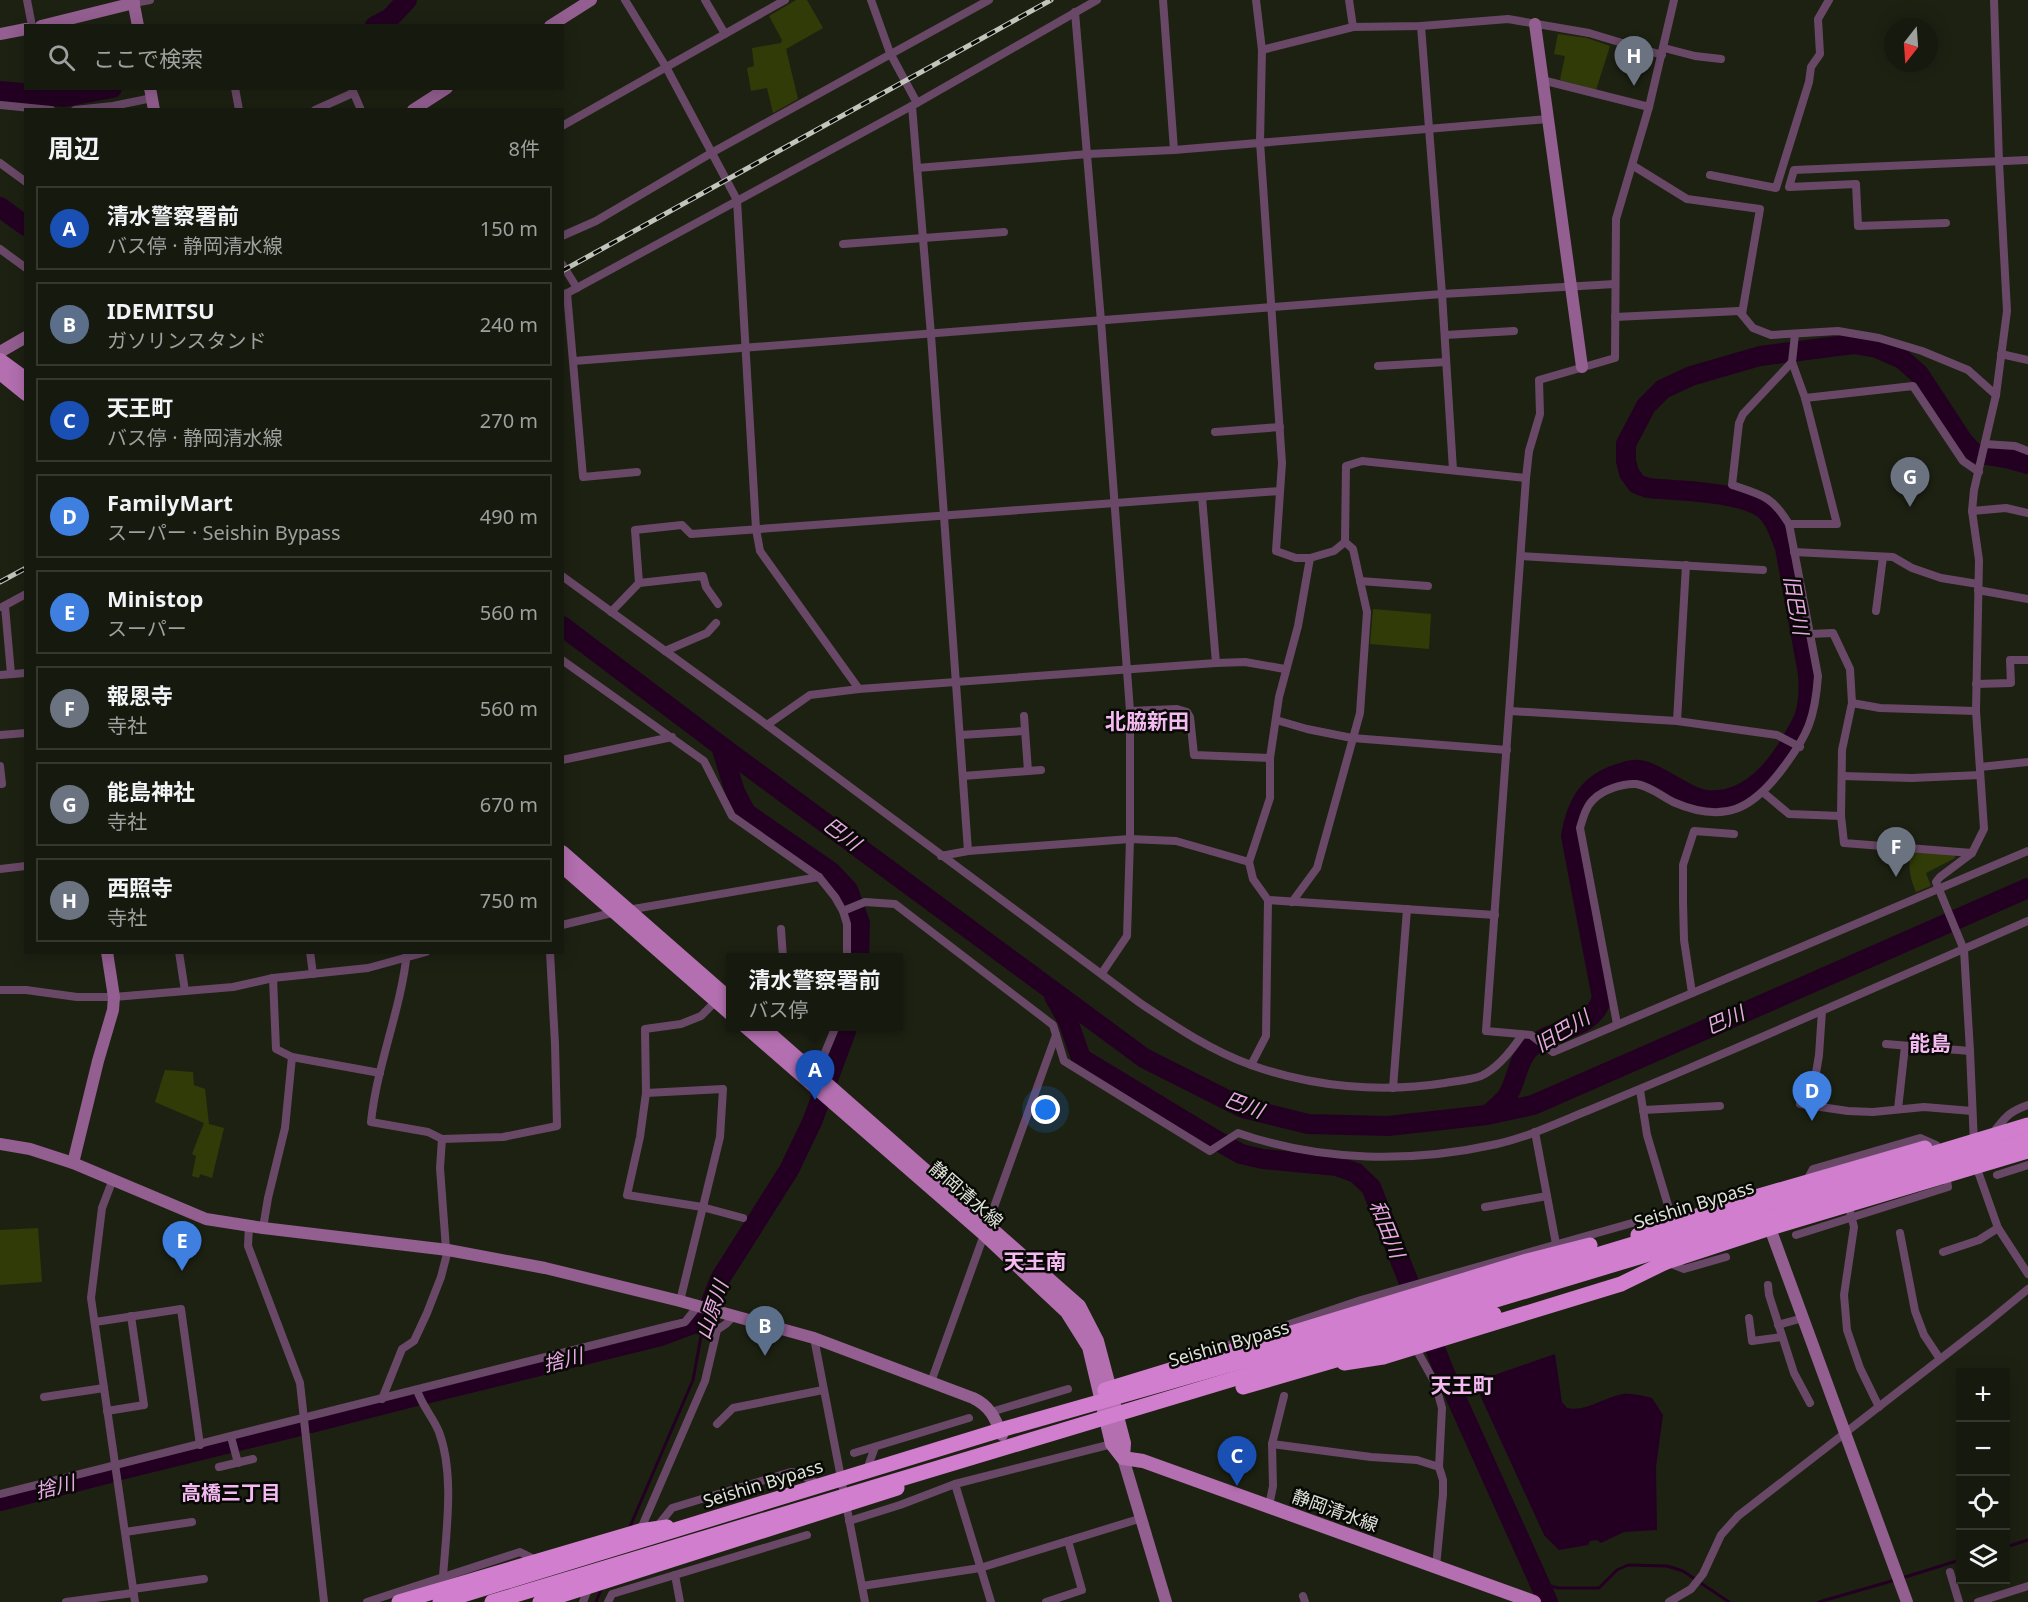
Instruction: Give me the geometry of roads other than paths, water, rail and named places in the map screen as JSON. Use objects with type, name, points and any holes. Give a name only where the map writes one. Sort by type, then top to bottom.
[{"type":"highway","points":[[399,1602],[647,1531],[835,1487],[1003,1438],[1759,1196],[2028,1119]]},
{"type":"highway","name":"Seishin Bypass","points":[[492,1602],[1289,1347],[2028,1125]]},
{"type":"highway","name":"Seishin Bypass","points":[[440,1602],[2028,1140]]},
{"type":"highway","points":[[1003,1438],[1094,1431],[1494,1314],[1770,1228],[1850,1211],[1946,1174],[2028,1150]]},
{"type":"highway","points":[[1003,1438],[1059,1406],[1137,1379],[1527,1261],[1590,1245],[1608,1245]]},
{"type":"highway","points":[[540,1602],[1112,1421],[1291,1370],[1383,1357],[1621,1284],[1666,1262]]},
{"type":"main road","points":[[0,360],[24,378]]},
{"type":"main road","points":[[0,373],[24,392]]},
{"type":"main road","points":[[564,854],[726,1010]]},
{"type":"main road","points":[[564,868],[622,911],[726,996]]},
{"type":"main road","name":"静岡清水線","points":[[751,1031],[814,1080],[1079,1306],[1097,1341],[1113,1401],[1112,1444],[1123,1458],[1143,1461],[1534,1602]]},
{"type":"main road","name":"静岡清水線","points":[[766,1031],[814,1080]]},
{"type":"main road","name":"静岡清水線","points":[[1112,1421],[1124,1443],[1123,1458]]},
{"type":"street","points":[[27,0],[32,24]]},
{"type":"street","points":[[49,24],[150,0]]},
{"type":"street","points":[[552,24],[591,0]]},
{"type":"street","points":[[625,0],[666,67],[737,200],[744,349],[756,530],[760,550],[860,689]]},
{"type":"street","points":[[705,0],[725,34]]},
{"type":"street","points":[[564,125],[785,0]]},
{"type":"street","points":[[871,0],[890,53],[915,105],[917,168],[968,851]]},
{"type":"street","points":[[564,235],[596,222],[713,152],[988,0]]},
{"type":"street","points":[[637,472],[584,477],[574,361],[565,294],[915,105],[1075,12],[1085,3],[1097,0]]},
{"type":"street","points":[[1163,0],[1174,150]]},
{"type":"street","points":[[1256,0],[1262,50],[1260,142],[1282,464],[1276,551],[1296,558],[1310,558],[1334,550],[1345,542]]},
{"type":"street","points":[[1349,0],[1353,27]]},
{"type":"street","points":[[1674,0],[1663,51],[1616,219],[1615,358],[1539,380],[1540,414],[1528,451],[1486,1031],[1527,1035],[1553,1052],[2028,850]]},
{"type":"street","points":[[1710,175],[1776,188],[1809,82],[1811,67],[1820,54],[1818,19],[1829,0]]},
{"type":"street","points":[[1994,0],[2007,311],[1996,395],[1972,511],[1979,560],[1976,711],[1984,829],[1972,854],[1940,876],[1936,882],[1963,948],[1976,1166],[1998,1228],[2028,1274]]},
{"type":"street","points":[[134,2],[138,24]]},
{"type":"street","points":[[1075,12],[1088,154],[1130,711],[1127,936],[1102,973]]},
{"type":"street","points":[[1262,50],[1353,27],[1421,26],[1508,19],[1588,33],[1663,51],[1721,59]]},
{"type":"street","points":[[1535,24],[1582,367]]},
{"type":"street","points":[[1421,26],[1453,470]]},
{"type":"street","points":[[0,34],[24,29]]},
{"type":"street","points":[[1542,80],[1648,107]]},
{"type":"street","points":[[235,90],[239,108]]},
{"type":"street","points":[[416,108],[444,90]]},
{"type":"street","points":[[319,108],[352,91],[361,108]]},
{"type":"street","points":[[94,108],[152,98]]},
{"type":"street","points":[[0,105],[31,108]]},
{"type":"street","points":[[917,168],[1088,154],[1174,150],[1548,119]]},
{"type":"street","points":[[1946,223],[1858,226],[1856,184],[1789,188],[1794,170],[2028,160]]},
{"type":"street","points":[[0,163],[24,181]]},
{"type":"street","points":[[1632,165],[1688,199],[1760,209],[1742,315]]},
{"type":"street","points":[[843,244],[1004,232]]},
{"type":"street","points":[[0,249],[24,267]]},
{"type":"street","points":[[564,267],[577,288]]},
{"type":"street","points":[[574,361],[1442,294],[1615,284]]},
{"type":"street","points":[[1615,317],[1739,311],[1753,328],[1771,335],[1838,331],[1879,338],[1922,351],[1968,370],[1996,395]]},
{"type":"street","points":[[1444,335],[1514,331]]},
{"type":"street","points":[[1789,524],[1837,524],[1805,398],[1791,362],[1795,334]]},
{"type":"street","points":[[0,352],[24,338]]},
{"type":"street","points":[[2001,354],[2028,360]]},
{"type":"street","points":[[1378,366],[1446,362]]},
{"type":"street","points":[[1617,1024],[1580,828],[1586,810],[1594,798],[1622,785],[1636,784],[1701,812],[1720,813],[1751,803],[1764,793],[1800,747],[1812,719],[1818,676],[1789,524],[1780,508],[1767,497],[1732,485],[1739,423],[1743,414],[1791,362]]},
{"type":"street","points":[[1805,398],[1913,386],[1963,461],[1979,472]]},
{"type":"street","points":[[1215,432],[1280,427]]},
{"type":"street","points":[[1984,447],[2015,446],[2028,450]]},
{"type":"street","points":[[1292,902],[1317,868],[1360,713],[1367,612],[1353,549],[1345,542],[1346,466],[1362,461],[1526,478]]},
{"type":"street","points":[[639,582],[635,530],[682,525],[691,534],[1280,491]]},
{"type":"street","points":[[1202,497],[1216,663]]},
{"type":"street","points":[[1972,511],[2006,508],[2028,513]]},
{"type":"street","points":[[1794,552],[1893,557],[1912,568],[1941,578],[2028,599]]},
{"type":"street","points":[[1521,556],[1763,570]]},
{"type":"street","points":[[1876,611],[1883,557]]},
{"type":"street","points":[[1251,1065],[1266,1036],[1268,900],[1253,879],[1249,862],[1270,798],[1270,758],[1276,720],[1285,669],[1298,626],[1310,558]]},
{"type":"street","points":[[1677,721],[1686,565]]},
{"type":"street","points":[[611,612],[639,582],[703,576],[706,587],[718,604]]},
{"type":"street","points":[[564,577],[767,725],[1140,1003],[1196,1040],[1251,1065],[1296,1077],[1342,1086],[1393,1088],[1427,1086],[1480,1076],[1495,1067],[1527,1035]]},
{"type":"street","points":[[1360,581],[1428,586]]},
{"type":"street","points":[[11,674],[3,607],[24,595]]},
{"type":"street","points":[[665,651],[707,633],[716,623]]},
{"type":"street","points":[[1810,634],[1833,633],[1850,669],[1852,703],[1842,750],[1841,816],[1844,843],[1972,854]]},
{"type":"street","points":[[1976,684],[2011,683],[2010,660],[2028,660]]},
{"type":"street","points":[[564,661],[704,761],[732,816],[819,877],[843,911],[847,924],[847,953]]},
{"type":"street","points":[[767,725],[810,695],[860,689],[1216,663],[1245,662],[1285,669]]},
{"type":"street","points":[[0,675],[24,673]]},
{"type":"street","points":[[1852,703],[1880,708],[1976,711]]},
{"type":"street","points":[[1130,711],[1177,709],[1187,711],[1190,717],[1194,755],[1270,758]]},
{"type":"street","points":[[1510,711],[1677,721],[1777,735],[1800,747]]},
{"type":"street","points":[[1024,716],[1028,771]]},
{"type":"street","points":[[1276,720],[1306,729],[1352,738],[1507,750]]},
{"type":"street","points":[[960,735],[1025,731]]},
{"type":"street","points":[[0,735],[24,733]]},
{"type":"street","points":[[564,760],[672,737]]},
{"type":"street","points":[[1842,776],[1912,778],[1980,771],[2028,762]]},
{"type":"street","points":[[0,766],[2,784]]},
{"type":"street","points":[[963,776],[1041,770]]},
{"type":"street","points":[[1764,793],[1789,814],[1841,816]]},
{"type":"street","points":[[1692,993],[1684,940],[1683,865],[1694,831],[1734,834]]},
{"type":"street","points":[[941,856],[968,851],[1130,839],[1176,841],[1249,862]]},
{"type":"street","points":[[0,869],[24,866]]},
{"type":"street","points":[[564,925],[622,911],[819,877]]},
{"type":"street","points":[[1268,900],[1495,915]]},
{"type":"street","points":[[843,911],[865,902],[895,904],[1053,1025],[1064,1061],[1210,1151],[1238,1132],[1270,1144],[1314,1153],[1367,1157],[1445,1154],[1499,1143],[1535,1132],[1640,1090],[2028,921]]},
{"type":"street","points":[[1393,1088],[1407,909]]},
{"type":"street","points":[[781,929],[783,953]]},
{"type":"street","points":[[73,1162],[98,1061],[110,1025],[114,997],[107,954]]},
{"type":"street","points":[[179,954],[185,991]]},
{"type":"street","points":[[310,954],[313,974]]},
{"type":"street","points":[[0,990],[26,990],[77,997],[114,997],[233,987],[273,978],[368,968],[406,956],[399,1003],[374,1098],[371,1122],[428,1132],[442,1139],[503,1137],[557,1126],[550,954]]},
{"type":"street","points":[[273,978],[276,1049],[292,1057],[380,1073]]},
{"type":"street","points":[[716,1001],[701,1016],[681,1024],[645,1029],[646,1093],[640,1137],[627,1195],[702,1207],[743,1218]]},
{"type":"street","points":[[1822,1011],[1816,1073],[1800,1104],[1865,1111],[1924,1107],[1972,1111]]},
{"type":"street","points":[[814,1080],[834,1031]]},
{"type":"street","points":[[930,1382],[1056,1035]]},
{"type":"street","points":[[1886,1044],[1970,1051]]},
{"type":"street","points":[[1898,1109],[1905,1046]]},
{"type":"street","points":[[263,1228],[285,1128],[292,1057]]},
{"type":"street","points":[[646,1093],[723,1089],[720,1137],[680,1301]]},
{"type":"street","points":[[1640,1090],[1647,1136],[1670,1212]]},
{"type":"street","points":[[1996,1129],[2006,1115],[2028,1105]]},
{"type":"street","points":[[1643,1110],[1720,1106]]},
{"type":"street","points":[[1535,1132],[1556,1244]]},
{"type":"street","points":[[382,1399],[402,1348],[414,1341],[441,1277],[447,1250],[440,1168],[442,1139]]},
{"type":"street","points":[[0,1144],[30,1149],[73,1162],[206,1219],[447,1250],[545,1268],[680,1301],[813,1338],[973,1398],[987,1406],[1003,1438]]},
{"type":"street","points":[[1997,1175],[2028,1165]]},
{"type":"street","points":[[113,1179],[102,1208],[91,1298],[134,1595]]},
{"type":"street","points":[[1485,1207],[1547,1196]]},
{"type":"street","points":[[1759,1196],[1907,1602]]},
{"type":"street","points":[[1113,1401],[1143,1373],[1361,1300],[1670,1212],[1678,1210],[1692,1217]]},
{"type":"street","points":[[1796,1235],[1850,1211],[1854,1227],[1844,1294],[1846,1330],[1860,1368],[1879,1407]]},
{"type":"street","points":[[249,1226],[248,1246],[300,1383],[324,1602]]},
{"type":"street","points":[[1943,1252],[1979,1240],[1998,1228]]},
{"type":"street","points":[[1900,1233],[1915,1311],[1924,1335],[1940,1359]]},
{"type":"street","points":[[1666,1262],[1684,1269],[1726,1257]]},
{"type":"street","points":[[1768,1285],[1769,1295],[1794,1373],[1810,1403]]},
{"type":"street","points":[[1669,1602],[1691,1589],[1703,1574],[1721,1535],[1737,1516],[2028,1288]]},
{"type":"street","points":[[0,1494],[685,1322],[699,1307]]},
{"type":"street","points":[[95,1322],[181,1309],[200,1445]]},
{"type":"street","points":[[647,1531],[705,1381],[717,1330],[726,1324],[730,1315]]},
{"type":"street","points":[[107,1411],[144,1405],[131,1316]]},
{"type":"street","points":[[1749,1318],[1752,1341],[1782,1336]]},
{"type":"street","points":[[1778,1325],[1803,1318]]},
{"type":"street","points":[[813,1338],[823,1390],[835,1487],[846,1504],[865,1602]]},
{"type":"street","points":[[1414,1347],[1435,1383],[1442,1408],[1439,1467],[1443,1480],[1443,1494],[1436,1567]]},
{"type":"street","points":[[44,1397],[104,1388]]},
{"type":"street","points":[[991,1412],[1068,1389]]},
{"type":"street","points":[[417,1390],[420,1401],[439,1433],[447,1476],[442,1577]]},
{"type":"street","points":[[717,1424],[733,1408],[823,1390]]},
{"type":"street","points":[[1269,1506],[1272,1486],[1272,1444],[1284,1396]]},
{"type":"street","points":[[854,1453],[969,1418]]},
{"type":"street","points":[[231,1437],[238,1463]]},
{"type":"street","points":[[849,1521],[955,1484],[1112,1444]]},
{"type":"street","points":[[1272,1444],[1371,1457],[1417,1460],[1439,1467]]},
{"type":"street","points":[[864,1478],[875,1447]]},
{"type":"street","points":[[1123,1458],[1167,1602]]},
{"type":"street","points":[[219,1467],[253,1459]]},
{"type":"street","points":[[647,1531],[672,1508],[791,1472],[835,1487]]},
{"type":"street","points":[[955,1484],[991,1602]]},
{"type":"street","points":[[862,1586],[980,1568],[1142,1518]]},
{"type":"street","points":[[124,1532],[192,1522]]},
{"type":"street","points":[[608,1602],[612,1594],[807,1535]]},
{"type":"street","points":[[1046,1602],[1082,1590],[1068,1541]]},
{"type":"street","points":[[367,1602],[520,1552],[540,1562]]},
{"type":"street","points":[[1950,1572],[1959,1602]]},
{"type":"street","points":[[675,1575],[680,1602]]},
{"type":"street","points":[[66,1602],[134,1595],[204,1580]]},
{"type":"street","points":[[1978,1602],[2028,1586]]},
{"type":"street","points":[[583,1602],[589,1587]]},
{"type":"waterway","points":[[379,24],[390,18],[407,0]]},
{"type":"waterway","points":[[0,91],[64,97],[101,90]]},
{"type":"waterway","name":"巴川","points":[[0,207],[24,225]]},
{"type":"waterway","name":"旧巴川","points":[[1489,1114],[1510,1092],[1522,1060],[1530,1048],[1539,1041],[1589,1017],[1597,1009],[1602,998],[1571,836],[1576,815],[1591,790],[1607,778],[1637,770],[1652,774],[1699,798],[1722,800],[1736,796],[1749,790],[1780,760],[1802,723],[1806,710],[1808,674],[1785,548],[1774,522],[1760,506],[1730,496],[1648,488],[1637,484],[1629,473],[1626,444],[1646,406],[1663,389],[1691,376],[1760,356],[1854,344],[1877,348],[1902,359],[1919,374],[1963,441],[1974,453],[2028,464]]},
{"type":"waterway","name":"巴川","points":[[564,628],[1144,1058],[1243,1108],[1308,1124],[1388,1126],[1487,1115],[1533,1105],[2028,888]]},
{"type":"waterway","name":"山原川","points":[[721,746],[735,792],[746,813],[830,871],[848,890],[860,923],[859,953]]},
{"type":"waterway","name":"和田川","points":[[1054,996],[1068,1021],[1081,1058],[1216,1140],[1241,1154],[1263,1159],[1337,1166],[1356,1173],[1371,1187],[1444,1371],[1548,1602]]},
{"type":"waterway","name":"山原川","points":[[421,1395],[661,1336],[704,1320],[720,1279],[789,1170],[812,1122],[846,1031]]},
{"type":"waterway","name":"山原川","points":[[629,1529],[693,1380],[704,1320]]},
{"type":"waterway","name":"捨川","points":[[311,1423],[416,1396]]},
{"type":"waterway","name":"捨川","points":[[120,1470],[300,1426]]},
{"type":"waterway","name":"捨川","points":[[0,1501],[110,1473]]},
{"type":"waterway","points":[[2010,1546],[2028,1540]]},
{"type":"waterway","points":[[1902,1578],[1956,1561]]},
{"type":"waterway","points":[[1539,1583],[1558,1588],[1599,1588],[1617,1570],[1628,1565],[1667,1566],[1683,1571],[1729,1602]]},
{"type":"waterway","points":[[1819,1602],[1895,1580]]},
{"type":"waterway","name":"山原川","points":[[596,1602],[602,1587]]},
{"type":"railway","points":[[564,270],[1051,0]]},
{"type":"railway","points":[[0,582],[24,569]]},
{"type":"place","name":"西照寺","points":[[1634,86]]},
{"type":"place","name":"能島神社","points":[[1910,507]]},
{"type":"place","name":"報恩寺","points":[[1896,877]]},
{"type":"place","name":"清水警察署前","points":[[815,1100]]},
{"type":"place","name":"FamilyMart","points":[[1812,1121]]},
{"type":"place","name":"Ministop","points":[[182,1271]]},
{"type":"place","name":"IDEMITSU","points":[[765,1356]]},
{"type":"place","name":"天王町","points":[[1237,1486]]},
{"type":"district","name":"北脇新田","points":[[1147,722]]},
{"type":"district","name":"能島","points":[[1930,1044]]},
{"type":"district","name":"天王南","points":[[1035,1262]]},
{"type":"district","name":"天王町","points":[[1462,1386]]},
{"type":"district","name":"高橋三丁目","points":[[231,1493]]}]
